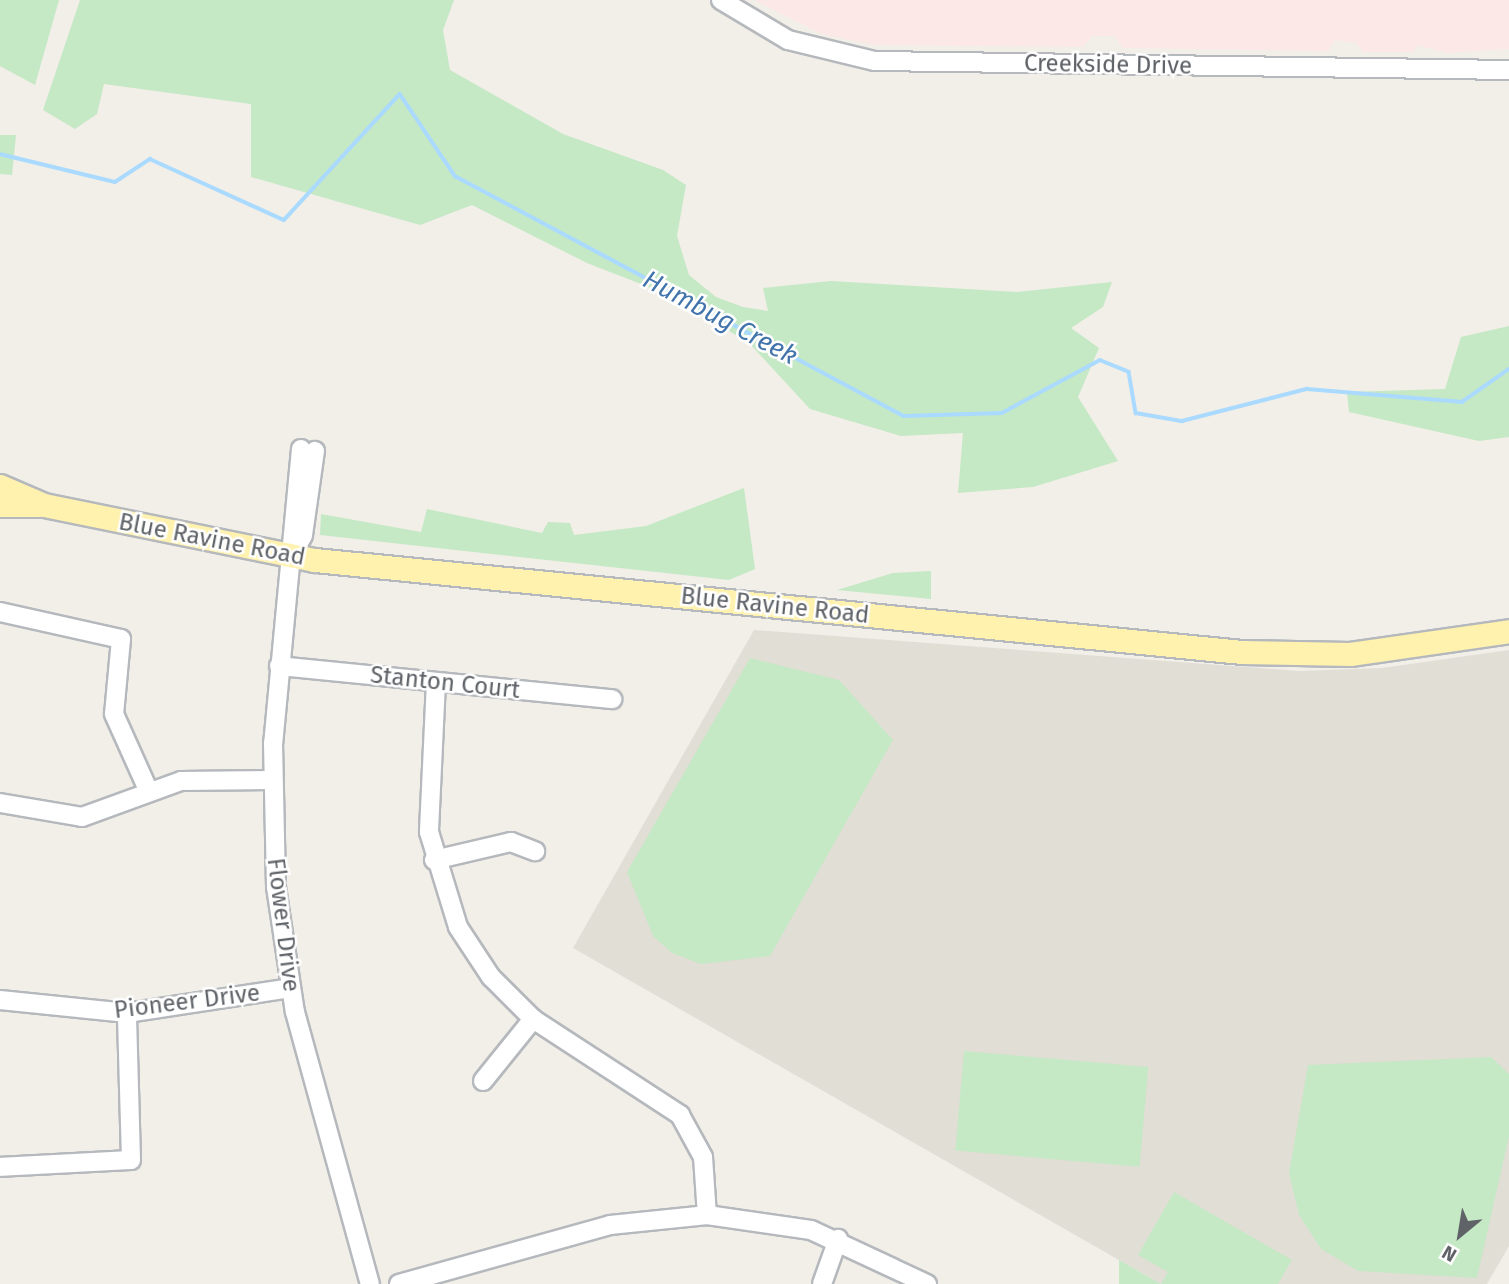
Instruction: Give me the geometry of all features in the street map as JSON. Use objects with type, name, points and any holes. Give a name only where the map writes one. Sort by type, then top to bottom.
[{"type":"main road","name":"Blue Ravine Road","points":[[0,486],[44,505],[291,557],[1272,654],[1350,654],[1509,631]]},
{"type":"main road","name":"Blue Ravine Road","points":[[0,505],[44,505]]},
{"type":"street","name":"Creekside Drive","points":[[721,0],[788,40],[875,61],[1509,70]]},
{"type":"street","name":"Flower Drive","points":[[308,450],[291,557],[279,666],[272,780],[276,887],[290,988],[370,1284]]},
{"type":"street","points":[[0,612],[121,639],[114,714],[149,792]]},
{"type":"street","name":"Stanton Court","points":[[279,666],[612,699]]},
{"type":"street","points":[[436,682],[426,802],[433,860],[474,953],[533,1019],[680,1115],[703,1157],[707,1215]]},
{"type":"street","points":[[0,803],[82,817],[193,779],[272,780]]},
{"type":"street","points":[[433,860],[511,842],[535,851]]},
{"type":"street","name":"Pioneer Drive","points":[[0,1000],[127,1013],[290,988]]},
{"type":"street","points":[[0,1167],[131,1160],[127,1013]]},
{"type":"street","points":[[483,1081],[533,1019]]},
{"type":"street","points":[[399,1284],[610,1225],[707,1215],[784,1224],[838,1239],[927,1284]]},
{"type":"street","points":[[822,1284],[838,1239]]},
{"type":"shaded area","points":[[754,0],[1509,0],[1509,49],[1446,53],[1417,45],[1414,52],[1363,52],[1356,43],[1335,40],[1328,51],[1124,48],[1113,36],[1092,36],[1083,47],[875,45],[821,34]]},
{"type":"shaded area","points":[[754,630],[1299,671],[1382,668],[1509,650],[1509,1246],[1487,1284],[1161,1284],[573,948]]},
{"type":"green space","points":[[0,0],[59,0],[35,85],[0,66]]},
{"type":"green space","points":[[80,0],[454,0],[443,30],[450,70],[563,134],[663,170],[686,185],[677,236],[689,275],[716,297],[743,307],[768,311],[763,288],[831,281],[1017,292],[1112,282],[1103,307],[1071,328],[1099,348],[1078,397],[1118,461],[1033,487],[958,493],[963,433],[901,436],[810,409],[750,344],[677,298],[587,263],[472,205],[420,225],[251,177],[251,104],[104,84],[97,114],[75,129],[43,110]]},
{"type":"green space","points":[[0,135],[16,135],[12,175],[0,174]]},
{"type":"green space","points":[[1509,326],[1509,437],[1479,441],[1349,412],[1347,392],[1445,389],[1461,337]]},
{"type":"green space","points":[[744,488],[755,569],[729,580],[320,535],[321,514],[421,532],[427,509],[542,533],[548,522],[570,523],[574,535],[646,526]]},
{"type":"green space","points":[[931,571],[931,599],[837,590],[893,573]]},
{"type":"green space","points":[[750,658],[839,680],[893,740],[770,956],[701,964],[672,953],[653,936],[627,872]]},
{"type":"green space","points":[[964,1051],[1148,1067],[1140,1167],[955,1151]]},
{"type":"green space","points":[[1491,1057],[1509,1074],[1509,1136],[1477,1278],[1358,1271],[1321,1249],[1299,1215],[1289,1173],[1308,1065]]},
{"type":"green space","points":[[1174,1192],[1292,1260],[1278,1284],[1161,1284],[1168,1272],[1138,1255]]},
{"type":"green space","points":[[1119,1260],[1161,1284],[1119,1284]]},
{"type":"waterway","name":"Humbug Creek","points":[[0,154],[115,182],[150,159],[284,220],[400,94],[455,176],[904,416],[1002,413],[1100,360],[1129,372],[1136,413],[1182,421],[1307,389],[1462,402],[1509,369]]}]
